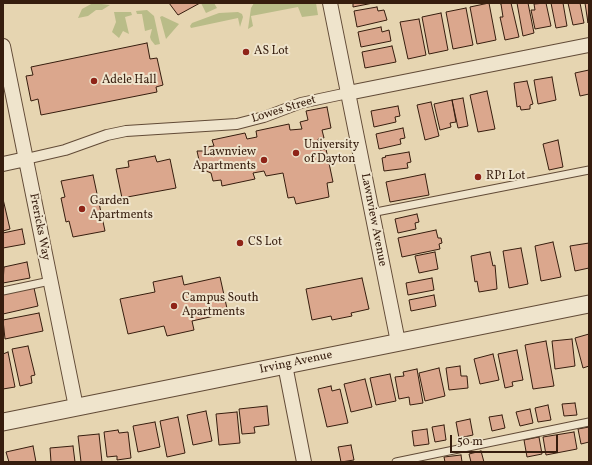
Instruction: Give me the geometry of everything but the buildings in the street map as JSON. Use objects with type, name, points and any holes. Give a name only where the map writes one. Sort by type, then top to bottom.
[{"type":"street","name":"Lawnview Avenue","points":[[330,3],[398,342]]},
{"type":"street","name":"Lowes Street","points":[[3,164],[64,150],[107,135],[126,131],[237,124],[264,117],[301,103],[589,45]]},
{"type":"street","name":"Frericks Way","points":[[3,46],[76,407]]},
{"type":"street","name":"Irving Avenue","points":[[3,422],[589,304]]},
{"type":"street","points":[[284,365],[304,462]]},
{"type":"lane","points":[[371,213],[589,170]]},
{"type":"lane","points":[[3,291],[50,281]]},
{"type":"lane","points":[[396,462],[589,422]]},
{"type":"green space","points":[[93,3],[110,5],[102,10],[96,10],[88,16],[78,18],[82,9]]},
{"type":"green space","points":[[201,3],[214,3],[217,8],[206,13]]},
{"type":"green space","points":[[254,3],[316,3],[318,15],[302,17],[298,7],[251,16],[253,26],[248,29],[251,8]]},
{"type":"green space","points":[[147,10],[154,16],[160,44],[155,45],[151,40],[150,37],[152,29],[145,31],[142,14],[137,14],[136,11]]},
{"type":"green space","points":[[114,12],[131,12],[132,15],[125,17],[129,34],[123,31],[119,38],[112,32],[116,22]]},
{"type":"green space","points":[[238,12],[242,14],[243,17],[240,27],[238,18],[191,28],[190,26],[192,23],[219,13]]},
{"type":"green space","points":[[162,16],[179,24],[166,39],[160,17]]},
{"type":"place","name":"AS Lot","points":[[246,52]]},
{"type":"place","name":"Adele Hall","points":[[94,81]]},
{"type":"place","name":"University of Dayton","points":[[296,153]]},
{"type":"place","name":"Lawnview Apartments","points":[[264,160]]},
{"type":"place","name":"RP1 Lot","points":[[478,177]]},
{"type":"place","name":"Garden Apartments","points":[[82,209]]},
{"type":"place","name":"CS Lot","points":[[240,243]]},
{"type":"place","name":"Campus South Apartments","points":[[174,306]]}]
